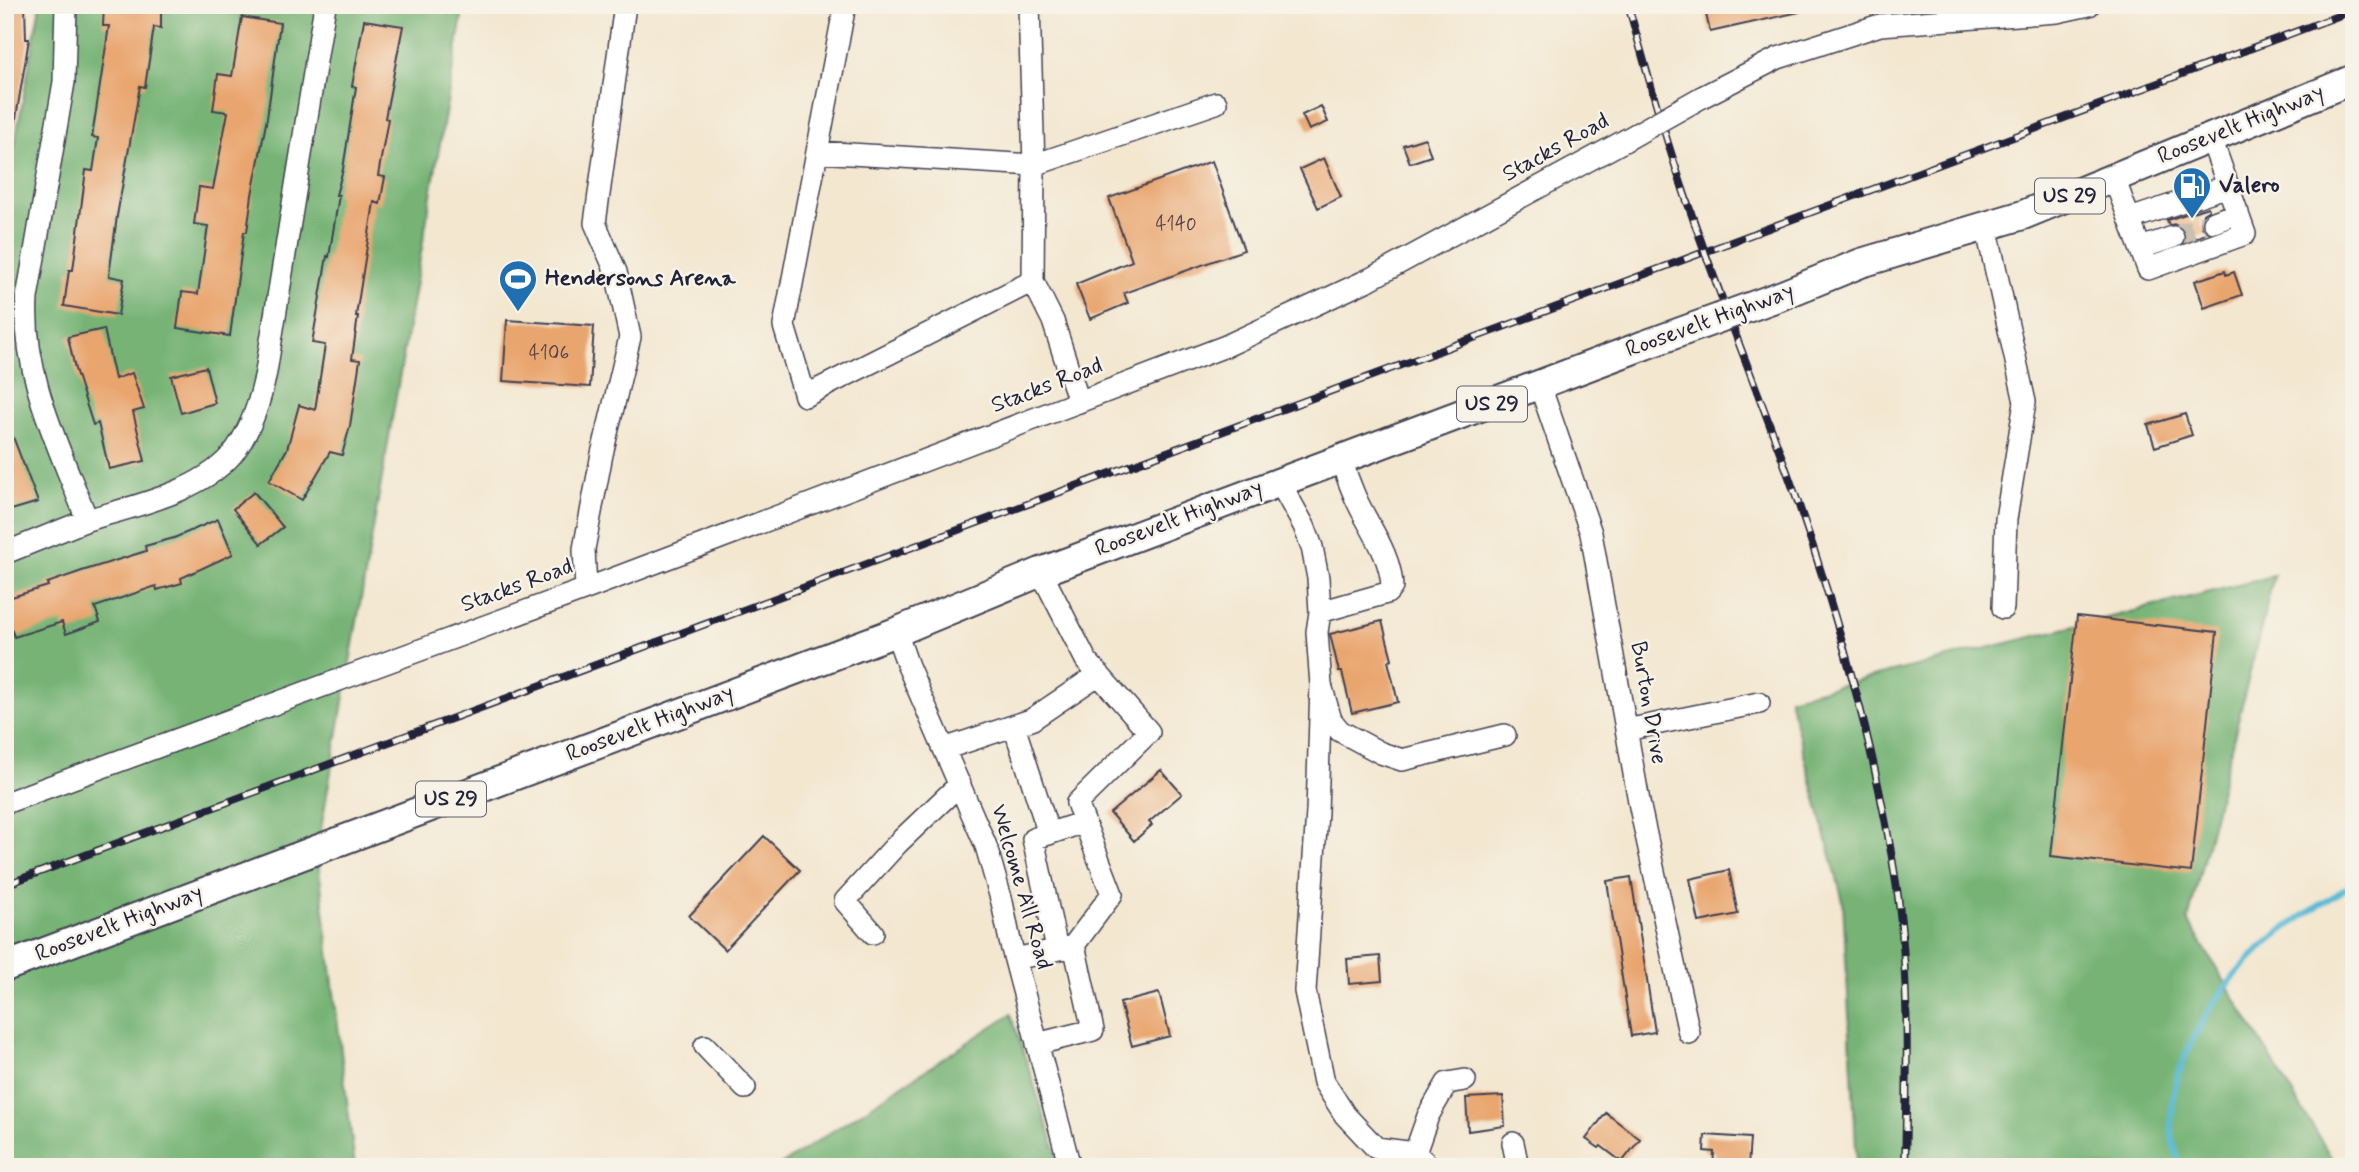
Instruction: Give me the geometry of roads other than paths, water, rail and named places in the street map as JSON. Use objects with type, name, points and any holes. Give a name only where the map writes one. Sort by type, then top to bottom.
[{"type":"main road","name":"Roosevelt Highway","points":[[5,967],[896,632],[1041,572],[1780,296],[1861,263],[2024,215],[2354,79]]},
{"type":"street","points":[[66,5],[64,82],[27,298],[25,326],[28,355],[39,395],[87,520]]},
{"type":"street","points":[[5,553],[87,520],[195,483],[218,467],[236,449],[260,399],[266,372],[325,5]]},
{"type":"street","points":[[586,589],[584,549],[602,454],[630,337],[616,272],[595,223],[625,5]]},
{"type":"street","points":[[845,5],[784,326],[805,396],[1033,281]]},
{"type":"street","points":[[1029,5],[1034,164],[1033,281],[1053,321],[1079,402]]},
{"type":"street","name":"Stacks Road","points":[[5,803],[586,589],[1226,346],[1370,279],[1778,58],[1880,25],[2057,12],[2089,5]]},
{"type":"street","points":[[817,152],[1034,164],[1216,103]]},
{"type":"street","points":[[2114,178],[2148,269],[2245,234],[2211,138]]},
{"type":"street","points":[[2130,219],[2228,186]]},
{"type":"street","points":[[2214,222],[2238,213]]},
{"type":"street","points":[[1986,226],[2025,402],[2006,519],[2003,608]]},
{"type":"street","points":[[2141,248],[2174,237]]},
{"type":"street","name":"Burton Drive","points":[[1540,386],[1591,533],[1640,807],[1689,1033]]},
{"type":"street","points":[[1320,612],[1387,593],[1392,587],[1392,577],[1382,548],[1357,501],[1341,460]]},
{"type":"street","points":[[1279,481],[1304,526],[1312,547],[1318,578],[1320,612],[1317,632],[1321,685],[1317,811],[1305,991],[1324,1082],[1345,1115],[1376,1148],[1422,1160],[1428,1116],[1447,1083],[1465,1080]]},
{"type":"street","points":[[1015,959],[1066,947],[1112,894],[1077,803],[1149,732],[1086,660],[1041,572]]},
{"type":"street","name":"Welcome All Road","points":[[896,632],[908,666],[986,846],[1070,1167]]},
{"type":"street","points":[[944,748],[1031,720],[1099,674]]},
{"type":"street","points":[[1321,685],[1331,720],[1340,731],[1381,753],[1402,760],[1505,735]]},
{"type":"street","points":[[1626,730],[1759,703]]},
{"type":"street","points":[[1014,726],[1049,834]]},
{"type":"street","points":[[873,933],[845,901],[898,843],[960,784]]},
{"type":"street","points":[[1037,1044],[1093,1030],[1032,839],[1084,822]]},
{"type":"street","points":[[705,1046],[746,1088]]},
{"type":"street","points":[[1513,1143],[1518,1167]]},
{"type":"waterway","points":[[2180,1167],[2173,1141],[2172,1114],[2176,1086],[2197,1030],[2231,981],[2269,941],[2354,883]]},
{"type":"tunnel","points":[[2173,237],[2214,222]]},
{"type":"railway","points":[[1628,5],[1687,202],[1807,529],[1839,630],[1866,734],[1889,838],[1901,924],[1907,1028],[1905,1167]]},
{"type":"railway","points":[[5,885],[2354,10]]},
{"type":"place","name":"Valero","points":[[2192,220]]},
{"type":"place","name":"Hendersons Arena","points":[[518,313]]}]
